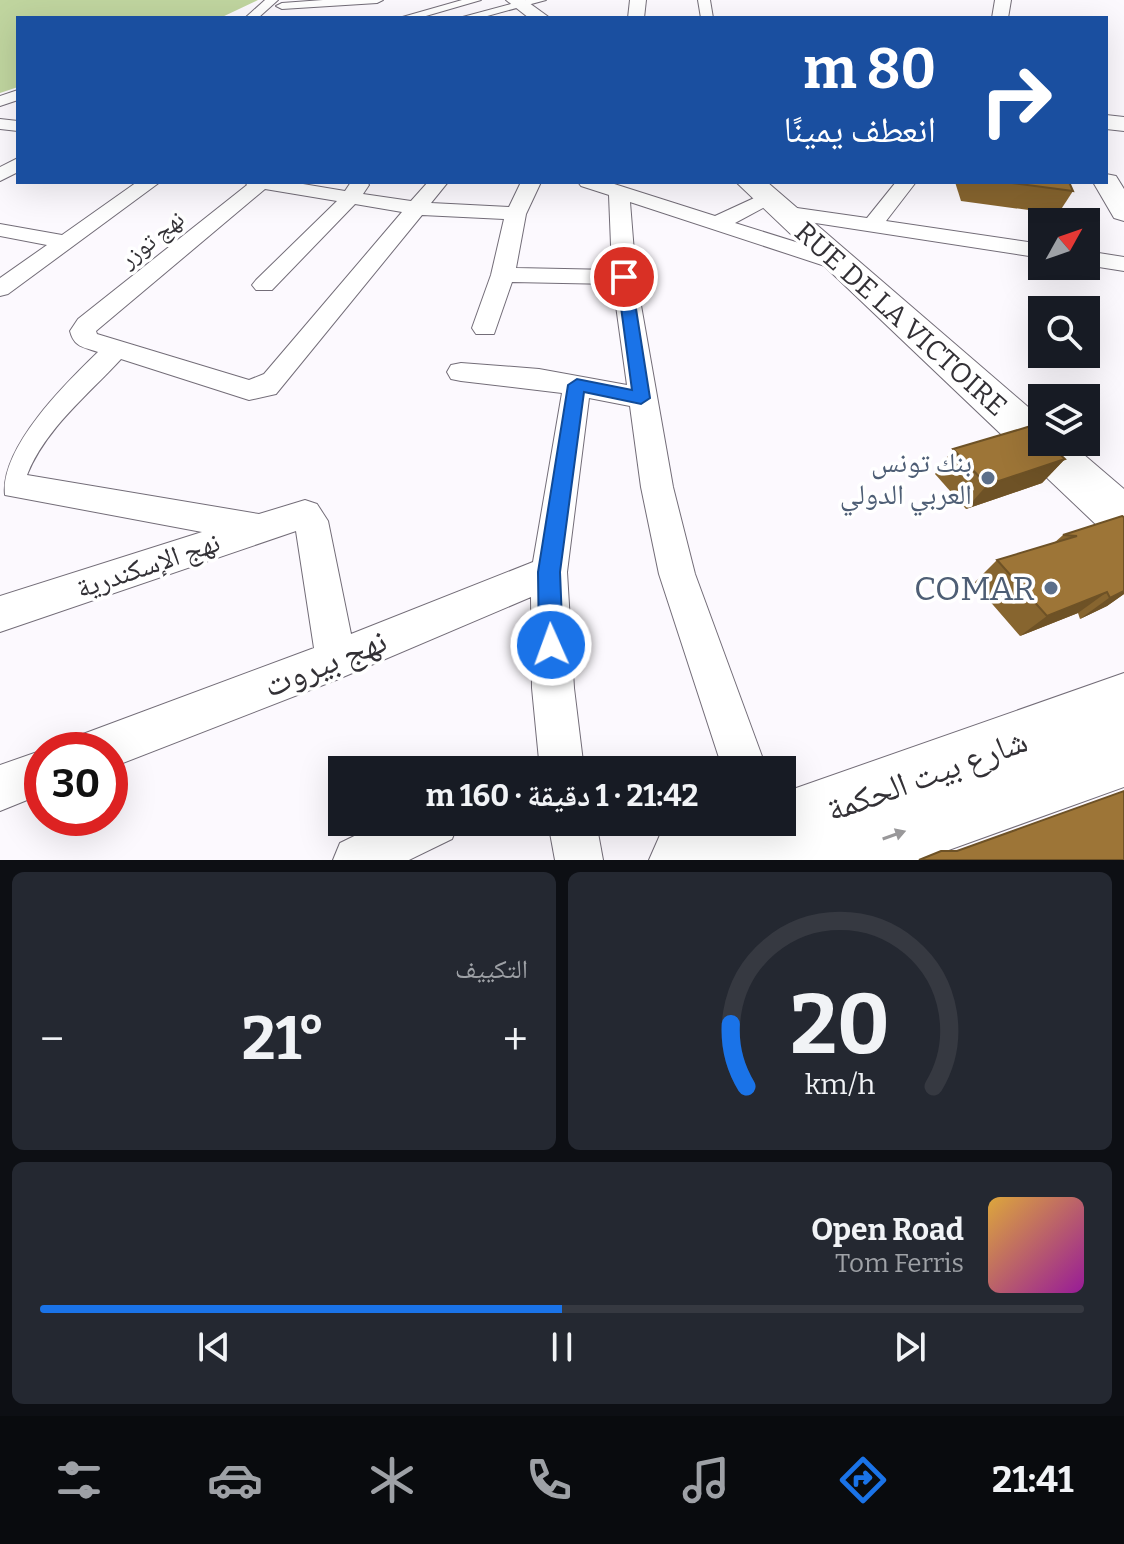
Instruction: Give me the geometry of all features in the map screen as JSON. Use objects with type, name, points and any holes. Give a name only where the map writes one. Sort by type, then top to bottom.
[{"type":"main road","points":[[516,2],[538,16]]},
{"type":"main road","name":"RUE DE LA VICTOIRE","points":[[767,197],[1124,519]]},
{"type":"main road","name":"شارع بيت الحكمة","points":[[782,844],[1124,704]]},
{"type":"main road","name":"شارع بيت الحكمة","points":[[685,860],[782,844],[1124,755]]},
{"type":"street","points":[[255,16],[277,3],[308,0]]},
{"type":"street","points":[[277,3],[377,0]]},
{"type":"street","points":[[412,16],[472,0]]},
{"type":"street","points":[[493,14],[516,2],[540,0]]},
{"type":"street","points":[[4,283],[147,184]]},
{"type":"street","name":"نهج توزر","points":[[8,489],[22,449],[100,344],[83,331],[87,325],[256,184]]},
{"type":"street","points":[[282,184],[356,190],[415,208],[516,214]]},
{"type":"street","points":[[100,344],[249,390],[266,387],[436,184]]},
{"type":"street","points":[[485,328],[503,275],[516,214],[530,184]]},
{"type":"street","points":[[594,184],[836,262]]},
{"type":"street","points":[[872,226],[904,184]]},
{"type":"street","points":[[1107,184],[1124,212]]},
{"type":"street","points":[[264,285],[356,190]]},
{"type":"street","points":[[619,192],[624,277],[657,487],[677,574],[740,756]]},
{"type":"street","points":[[718,223],[767,197],[872,226],[1028,249]]},
{"type":"street","points":[[0,230],[64,242]]},
{"type":"street","points":[[1100,260],[1124,264]]},
{"type":"street","points":[[503,275],[624,277]]},
{"type":"street","points":[[461,372],[577,385],[641,398]]},
{"type":"street","points":[[555,756],[549,572],[577,385]]},
{"type":"street","points":[[8,489],[258,528]]},
{"type":"street","name":"نهج الإسكندرية","points":[[0,614],[305,514],[311,521],[336,660]]},
{"type":"street","name":"نهج بيروت","points":[[128,739],[336,660],[549,572]]},
{"type":"street","points":[[0,788],[24,779]]},
{"type":"street","points":[[357,860],[406,836]]},
{"type":"street","points":[[575,836],[579,860]]},
{"type":"green space","points":[[0,0],[258,0],[224,16],[16,16],[16,88],[0,93]]},
{"type":"building","points":[[1019,184],[1070,184],[1073,191]]},
{"type":"building","points":[[1028,427],[1028,456],[1062,456],[1065,459],[987,485],[953,449]]},
{"type":"building","name":"COMAR","points":[[1122,516],[1124,591],[1110,598],[1107,592],[1047,616],[997,560],[1077,536],[1063,535]]},
{"type":"building","points":[[1124,791],[1124,860],[919,860],[941,851],[957,851]]},
{"type":"place","name":"بنك تونس العربي الدولي","points":[[988,478]]},
{"type":"place","name":"COMAR","points":[[1051,588]]},
{"type":"route","points":[[551,645],[549,572],[577,385],[641,398],[624,277]]}]
